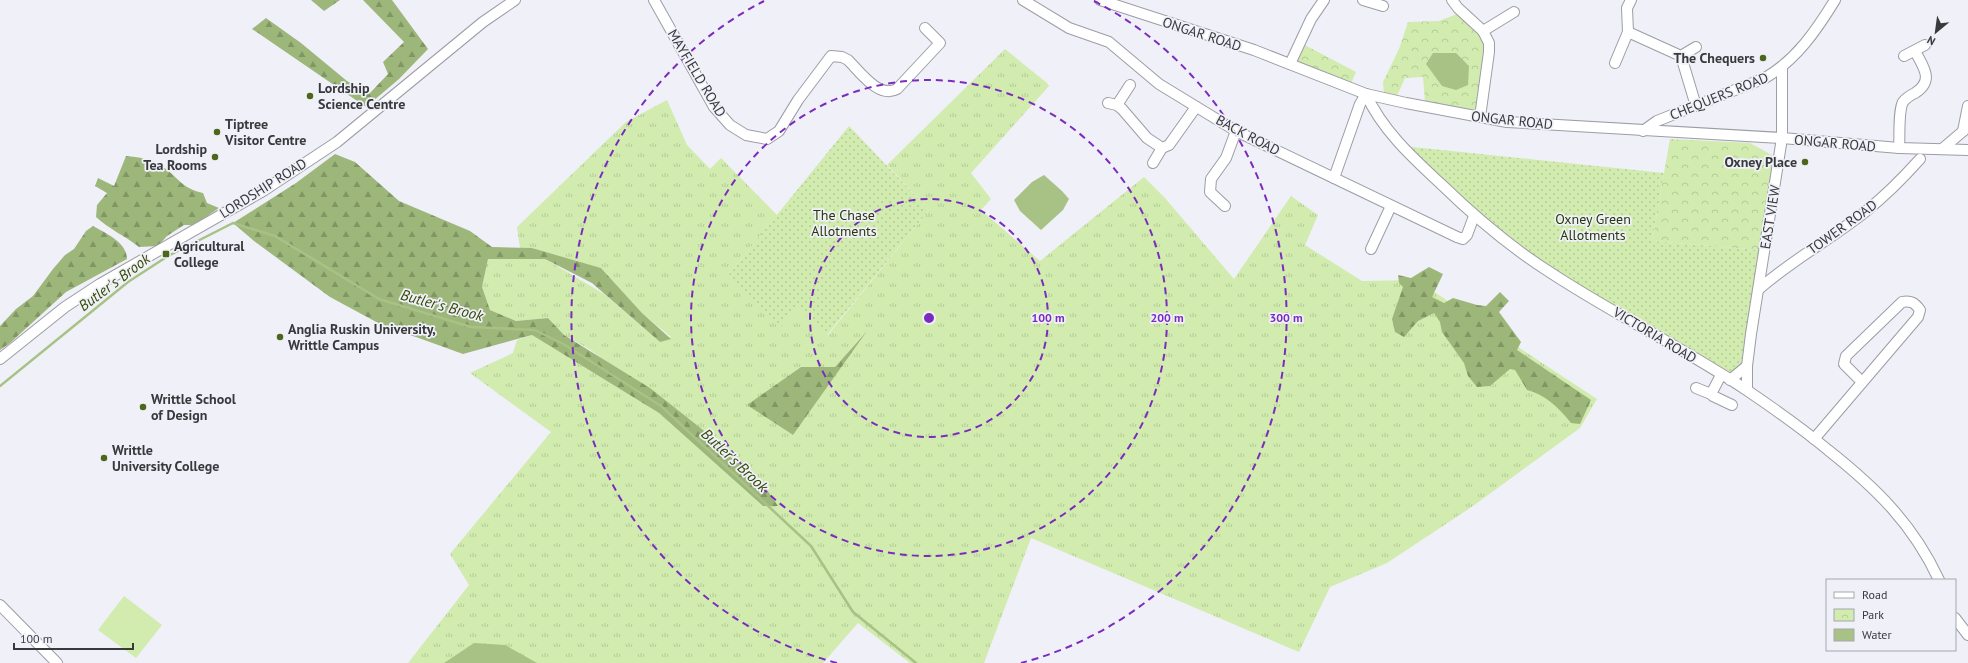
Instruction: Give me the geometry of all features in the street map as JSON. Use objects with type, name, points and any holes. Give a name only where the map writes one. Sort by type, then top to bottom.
[{"type":"street","name":"LORDSHIP ROAD","points":[[0,359],[65,308],[100,284],[263,191],[337,142],[478,26],[515,0]]},
{"type":"street","name":"MAYFIELD ROAD","points":[[654,0],[719,114],[738,131],[762,139],[773,136],[779,131],[809,84],[831,56],[842,56],[883,91],[893,92],[940,43],[925,28]]},
{"type":"street","name":"BACK ROAD","points":[[1023,0],[1057,23],[1079,33],[1109,42],[1159,84],[1236,131],[1391,206],[1463,238],[1467,235],[1474,216]]},
{"type":"street","name":"ONGAR ROAD","points":[[1100,0],[1247,48],[1366,94],[1507,122],[1782,138],[1900,148],[1968,149]]},
{"type":"street","points":[[1290,64],[1311,19],[1324,0]]},
{"type":"street","points":[[1363,0],[1383,6]]},
{"type":"street","points":[[1452,0],[1458,8],[1483,31],[1489,43],[1480,117]]},
{"type":"street","points":[[1615,63],[1628,32],[1627,8],[1631,0]]},
{"type":"street","name":"CHEQUERS ROAD","points":[[1643,131],[1657,121],[1765,78],[1782,67],[1791,60],[1809,38],[1835,0]]},
{"type":"street","points":[[1483,31],[1514,12]]},
{"type":"street","points":[[1628,32],[1681,56],[1696,106]]},
{"type":"street","points":[[1904,56],[1925,45]]},
{"type":"street","points":[[1681,56],[1696,47]]},
{"type":"street","points":[[1900,148],[1900,112],[1903,103],[1909,96],[1924,88],[1927,80],[1926,72],[1915,51]]},
{"type":"street","name":"EAST VIEW","points":[[1747,390],[1747,366],[1782,138],[1782,67]]},
{"type":"street","points":[[1130,85],[1113,104],[1147,138],[1162,148]]},
{"type":"street","points":[[1334,178],[1360,104],[1366,94]]},
{"type":"street","name":"VICTORIA ROAD","points":[[1366,94],[1371,105],[1385,126],[1424,169],[1474,216],[1548,272],[1747,390],[1854,470],[1900,516],[1921,544],[1938,579]]},
{"type":"street","points":[[1942,149],[1964,131],[1968,106]]},
{"type":"street","points":[[1153,163],[1162,148],[1169,145],[1196,107]]},
{"type":"street","points":[[1225,206],[1210,192],[1211,179],[1226,158],[1236,131]]},
{"type":"street","name":"ONGAR ROAD","points":[[1964,131],[1962,144],[1968,149]]},
{"type":"street","name":"TOWER ROAD","points":[[1759,289],[1778,272],[1865,212],[1896,186],[1920,159]]},
{"type":"street","points":[[1371,249],[1391,206]]},
{"type":"street","points":[[1814,439],[1918,317],[1920,310],[1915,304],[1908,301],[1902,302],[1846,356],[1844,364],[1862,382]]},
{"type":"street","points":[[1730,380],[1747,366]]},
{"type":"street","points":[[1711,394],[1721,375]]},
{"type":"street","points":[[1696,388],[1732,405]]},
{"type":"street","points":[[0,605],[57,663]]},
{"type":"street","points":[[1956,619],[1968,635]]},
{"type":"green space","points":[[311,0],[340,0],[324,11]]},
{"type":"green space","points":[[363,0],[392,0],[428,49],[399,79],[366,107],[252,29],[266,18],[301,43],[347,81],[370,93],[388,74],[383,62],[404,42]]},
{"type":"green space","points":[[1462,12],[1484,39],[1485,54],[1479,115],[1425,102],[1423,77],[1405,78],[1397,96],[1384,94],[1383,82],[1399,49],[1408,22],[1439,21]]},
{"type":"green space","points":[[1301,43],[1356,72],[1349,88],[1290,64]]},
{"type":"green space","points":[[1005,49],[1049,86],[971,173],[991,199],[981,210],[1040,261],[1144,177],[1165,198],[1234,279],[1291,196],[1318,215],[1305,245],[1362,281],[1416,280],[1597,399],[1580,428],[1473,506],[1387,563],[1330,587],[1299,652],[1031,538],[984,663],[910,663],[858,623],[823,663],[408,663],[469,585],[450,554],[551,432],[470,373],[513,353],[517,340],[532,335],[659,413],[763,506],[733,459],[708,434],[589,349],[564,335],[548,318],[516,321],[490,310],[482,287],[488,259],[545,259],[604,294],[660,342],[671,337],[642,313],[601,268],[532,248],[520,248],[517,227],[626,122],[667,100],[687,145],[710,169],[721,158],[777,215],[729,274],[797,307],[828,335],[929,210],[887,165]],"holes":[[[863,335],[793,435],[748,405],[801,367],[835,367]]]},
{"type":"green space","name":"The Chase Allotments","points":[[849,126],[929,210],[827,335],[797,307],[780,328],[729,274]]},
{"type":"green space","points":[[1670,139],[1750,143],[1779,159],[1759,250],[1652,241]]},
{"type":"green space","name":"Oxney Green Allotments","points":[[1403,146],[1664,173],[1652,241],[1759,250],[1739,377],[1747,390],[1514,248]]},
{"type":"green space","points":[[335,154],[355,162],[399,201],[470,231],[492,247],[532,248],[601,268],[642,313],[671,339],[660,342],[592,283],[545,259],[488,259],[482,287],[490,310],[516,321],[548,318],[564,335],[650,388],[708,434],[767,490],[778,506],[763,506],[659,413],[532,335],[463,354],[380,324],[330,297],[254,241],[233,223],[296,183]]},
{"type":"green space","points":[[126,156],[145,159],[158,164],[168,170],[185,185],[203,193],[207,203],[219,208],[194,225],[184,225],[167,236],[158,246],[139,247],[96,217],[97,205],[107,193],[95,186],[98,178],[114,186]]},
{"type":"green space","points":[[93,226],[109,235],[119,243],[126,253],[127,259],[66,292],[10,343],[0,350],[0,326],[16,309],[33,296],[65,255],[74,249],[86,231]]},
{"type":"green space","points":[[1429,267],[1443,274],[1432,297],[1444,303],[1453,298],[1486,306],[1500,292],[1509,301],[1499,312],[1521,342],[1517,350],[1591,400],[1580,424],[1571,423],[1552,403],[1540,395],[1527,390],[1515,370],[1510,369],[1490,386],[1477,387],[1468,376],[1464,363],[1442,332],[1440,322],[1434,313],[1418,321],[1404,337],[1395,332],[1392,319],[1403,287],[1399,283],[1398,275],[1411,278]]},
{"type":"green space","points":[[867,331],[793,435],[747,405],[801,367],[835,367]]},
{"type":"green space","points":[[124,596],[162,625],[136,658],[98,630]]},
{"type":"water","points":[[1433,53],[1456,53],[1469,66],[1468,85],[1456,90],[1442,86],[1426,64]]},
{"type":"water","points":[[1044,175],[1069,199],[1063,210],[1041,230],[1020,211],[1014,200],[1032,182]]},
{"type":"water","points":[[474,643],[505,645],[537,663],[444,663]]},
{"type":"waterway","name":"Butler's Brook","points":[[0,386],[128,282],[168,256],[233,223],[275,236],[379,299],[471,327],[535,330],[565,345],[661,406],[811,546],[853,612],[916,663]]},
{"type":"place","name":"The Chequers","points":[[1763,58]]},
{"type":"place","name":"Lordship Science Centre","points":[[310,96]]},
{"type":"place","name":"Tiptree Visitor Centre","points":[[217,132]]},
{"type":"place","name":"Lordship Tea Rooms","points":[[215,157]]},
{"type":"place","name":"Oxney Place","points":[[1805,162]]},
{"type":"place","name":"Agricultural College","points":[[166,254]]},
{"type":"place","name":"Anglia Ruskin University, Writtle Campus","points":[[280,337]]},
{"type":"place","name":"Writtle School of Design","points":[[143,407]]},
{"type":"place","name":"Writtle University College","points":[[104,458]]}]
